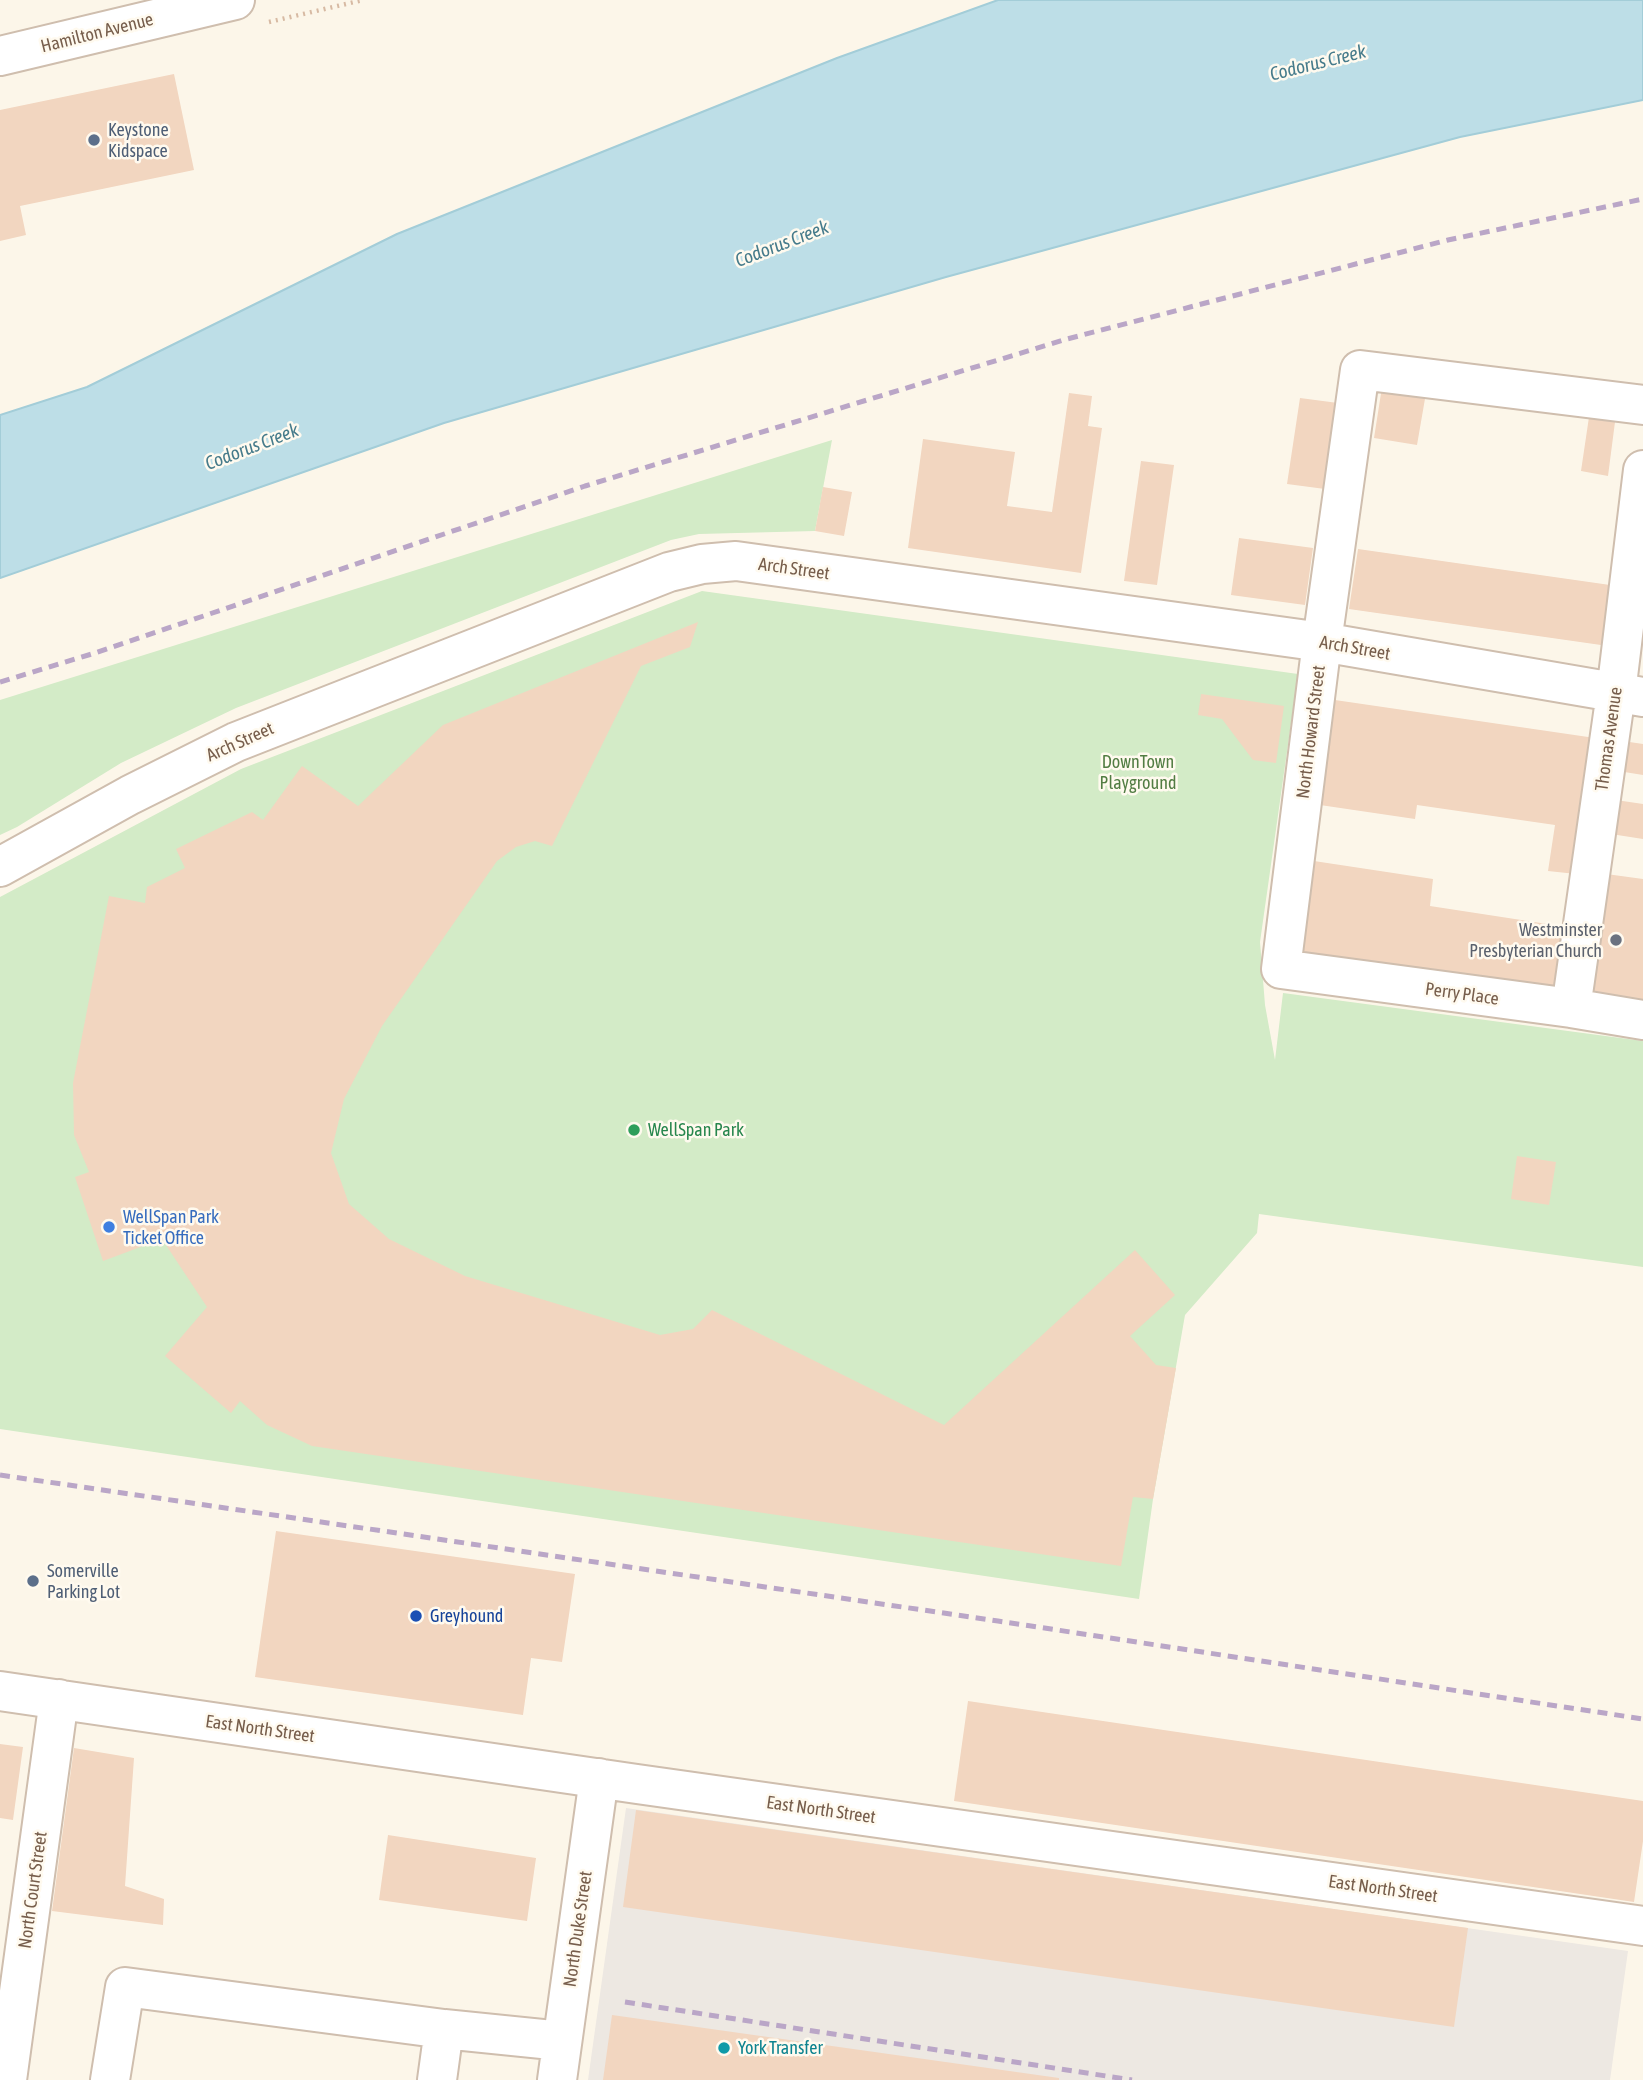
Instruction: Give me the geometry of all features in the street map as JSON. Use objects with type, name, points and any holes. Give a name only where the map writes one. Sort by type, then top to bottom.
[{"type":"street","name":"Hamilton Avenue","points":[[0,56],[117,15],[235,0]]},
{"type":"street","name":"North Howard Street","points":[[1281,969],[1322,642],[1360,370],[1643,405]]},
{"type":"street","name":"Thomas Avenue","points":[[1571,1008],[1629,695],[1643,470]]},
{"type":"street","name":"Arch Street","points":[[0,867],[130,795],[236,741],[669,572],[702,564],[736,561],[1322,642],[1629,695]]},
{"type":"street","name":"Perry Place","points":[[1281,969],[1643,1020]]},
{"type":"street","name":"East North Street","points":[[0,1691],[1643,1926]]},
{"type":"street","name":"North Court Street","points":[[7,2080],[59,1699]]},
{"type":"street","name":"North Duke Street","points":[[557,2080],[598,1778]]},
{"type":"street","points":[[110,2080],[125,1987],[444,2029],[562,2041]]},
{"type":"street","points":[[437,2080],[444,2029]]},
{"type":"shaded area","points":[[626,1808],[1628,1951],[1610,2080],[588,2080]]},
{"type":"green space","points":[[832,440],[815,531],[699,534],[671,540],[236,708],[121,763],[0,835],[0,700]]},
{"type":"green space","name":"WellSpan Park","points":[[702,591],[1298,674],[1260,942],[1265,1005],[1275,1060],[1283,993],[1643,1041],[1643,1267],[1259,1214],[1257,1233],[1185,1315],[1153,1499],[1139,1599],[0,1429],[0,897],[241,769]]},
{"type":"water","name":"Codorus Creek","points":[[998,0],[1643,0],[1643,100],[1460,137],[946,277],[444,423],[0,578],[0,415],[87,387],[397,234],[837,58]]},
{"type":"building","name":"Keystone Kidspace","points":[[174,74],[194,170],[20,206],[26,235],[0,241],[0,110]]},
{"type":"building","points":[[1382,387],[1426,393],[1417,445],[1374,438]]},
{"type":"building","points":[[1069,393],[1092,396],[1088,426],[1102,428],[1081,573],[908,548],[923,439],[1015,452],[1007,506],[1052,512]]},
{"type":"building","points":[[1300,398],[1338,403],[1325,489],[1287,484]]},
{"type":"building","points":[[1589,417],[1615,422],[1608,476],[1581,471]]},
{"type":"building","points":[[1141,461],[1174,465],[1157,585],[1124,581]]},
{"type":"building","points":[[823,487],[852,492],[844,536],[815,531]]},
{"type":"building","points":[[1239,538],[1313,548],[1305,605],[1231,595]]},
{"type":"building","points":[[1358,549],[1617,586],[1608,646],[1349,609]]},
{"type":"building","points":[[698,622],[690,647],[641,666],[552,846],[535,841],[516,847],[497,861],[382,1026],[344,1099],[331,1153],[349,1204],[389,1239],[465,1276],[660,1335],[693,1329],[712,1310],[944,1425],[1135,1250],[1175,1295],[1130,1336],[1156,1365],[1176,1368],[1153,1499],[1133,1497],[1121,1566],[312,1446],[267,1425],[240,1401],[231,1413],[165,1356],[207,1307],[162,1239],[103,1261],[75,1177],[89,1172],[74,1135],[73,1083],[109,896],[145,903],[147,887],[185,868],[176,849],[252,812],[263,820],[302,766],[358,806],[443,725]]},
{"type":"building","points":[[1201,694],[1284,706],[1276,763],[1253,760],[1222,719],[1198,715]]},
{"type":"building","points":[[1335,700],[1595,738],[1576,874],[1548,871],[1555,825],[1417,805],[1415,819],[1320,805]]},
{"type":"building","points":[[1616,740],[1643,744],[1643,775],[1612,770]]},
{"type":"building","points":[[1616,800],[1643,804],[1643,839],[1611,834]]},
{"type":"building","points":[[1314,861],[1433,879],[1430,906],[1567,927],[1557,996],[1300,958]]},
{"type":"building","name":"Westminster Presbyterian Church","points":[[1599,873],[1643,879],[1643,1010],[1580,1000]]},
{"type":"building","points":[[1517,1156],[1556,1162],[1549,1205],[1511,1199]]},
{"type":"building","name":"Greyhound","points":[[276,1531],[575,1574],[562,1662],[531,1658],[523,1715],[255,1677]]},
{"type":"building","points":[[968,1701],[1643,1801],[1643,1841],[1634,1902],[954,1801]]},
{"type":"building","points":[[0,1744],[23,1747],[13,1820],[0,1818]]},
{"type":"building","points":[[74,1748],[134,1758],[125,1886],[164,1899],[163,1925],[52,1911]]},
{"type":"building","points":[[636,1810],[1468,1928],[1454,2027],[623,1907]]},
{"type":"building","points":[[388,1835],[536,1858],[527,1921],[379,1900]]},
{"type":"building","name":"York Transfer","points":[[612,2015],[1059,2078],[1059,2080],[603,2080]]},
{"type":"railway","points":[[0,682],[95,653],[585,486],[1067,339],[1448,240],[1643,199]]},
{"type":"railway","points":[[0,1475],[998,1621],[1643,1719]]},
{"type":"railway","points":[[625,2002],[1132,2080]]},
{"type":"place","name":"Keystone Kidspace","points":[[94,140]]},
{"type":"place","name":"Westminster Presbyterian Church","points":[[1616,940]]},
{"type":"place","name":"WellSpan Park","points":[[634,1130]]},
{"type":"place","name":"WellSpan Park Ticket Office","points":[[109,1227]]},
{"type":"place","name":"Somerville Parking Lot","points":[[33,1581]]},
{"type":"place","name":"Greyhound","points":[[416,1616]]},
{"type":"place","name":"York Transfer","points":[[724,2048]]},
{"type":"park label","name":"DownTown Playground","points":[[1138,772]]}]
